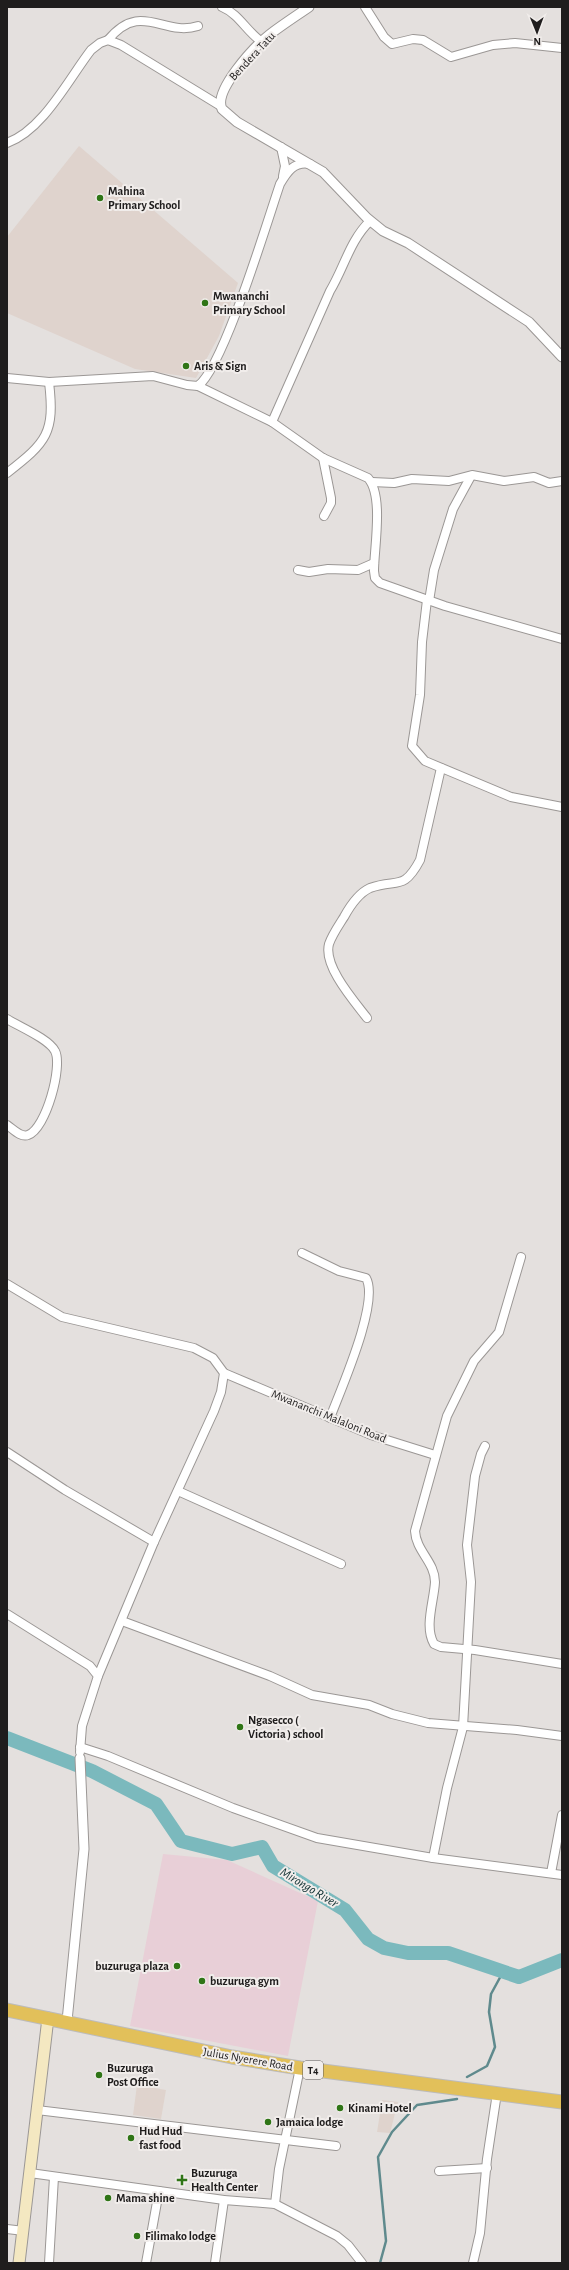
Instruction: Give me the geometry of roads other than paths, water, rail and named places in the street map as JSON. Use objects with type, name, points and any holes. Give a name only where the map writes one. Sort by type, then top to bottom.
[{"type":"highway","name":"Julius Nyerere Road","points":[[7,2010],[67,2021],[232,2057],[300,2068],[562,2102]]},
{"type":"main road","points":[[19,2263],[24,2231],[48,2018]]},
{"type":"street","points":[[222,7],[235,14],[246,29],[262,42]]},
{"type":"street","name":"Bendera Tatu","points":[[219,105],[228,80],[262,42],[309,7]]},
{"type":"street","points":[[365,7],[384,37],[392,44],[413,39],[423,40],[451,57],[493,45],[515,42],[562,48]]},
{"type":"street","points":[[7,143],[24,134],[36,123],[91,50],[100,43],[108,40],[114,29],[127,17],[148,12],[179,27],[190,29],[198,26]]},
{"type":"street","points":[[108,40],[121,45],[219,105],[226,114],[237,122],[312,164],[323,172],[370,221],[383,232],[408,243],[529,322],[561,354]]},
{"type":"street","points":[[198,386],[205,378],[226,340],[280,184],[285,166],[281,147]]},
{"type":"street","points":[[280,184],[292,167],[298,164],[312,164]]},
{"type":"street","points":[[272,422],[330,290],[341,273],[345,256],[370,221]]},
{"type":"street","points":[[7,378],[49,382],[153,376],[187,386],[198,386],[272,422],[323,458],[368,478],[372,482],[377,511],[374,563],[375,578],[380,583],[428,601],[562,640]]},
{"type":"street","points":[[7,473],[36,448],[49,430],[52,410],[49,382]]},
{"type":"street","points":[[323,458],[332,498],[324,516]]},
{"type":"street","points":[[372,482],[394,483],[412,479],[449,481],[471,476],[504,481],[534,477],[549,483],[562,481]]},
{"type":"street","points":[[471,476],[453,509],[434,570],[422,642],[420,695],[412,746],[425,761],[510,797],[562,807]]},
{"type":"street","points":[[298,570],[309,572],[328,569],[358,570],[374,563]]},
{"type":"street","points":[[367,1018],[338,978],[329,953],[329,944],[350,905],[362,894],[369,888],[404,880],[415,869],[420,860],[441,768]]},
{"type":"street","points":[[7,1019],[49,1044],[57,1057],[51,1097],[44,1117],[36,1130],[23,1136],[7,1125]]},
{"type":"street","points":[[302,1253],[339,1271],[366,1278],[370,1289],[357,1347],[330,1418]]},
{"type":"street","points":[[521,1257],[499,1332],[474,1361],[447,1416],[415,1530],[419,1549],[434,1573],[435,1582],[430,1632],[434,1644],[441,1647],[468,1649],[562,1664]]},
{"type":"street","points":[[7,1284],[62,1317],[194,1348],[213,1358],[224,1373],[221,1392],[214,1411],[154,1542],[98,1676],[82,1726],[80,1758],[84,1849],[67,2021]]},
{"type":"street","name":"Mwananchi Malaloni Road","points":[[224,1373],[371,1435],[435,1455]]},
{"type":"street","points":[[433,1858],[440,1821],[463,1727],[471,1582],[467,1545],[475,1476],[481,1454],[485,1446]]},
{"type":"street","points":[[7,1452],[65,1490],[154,1542]]},
{"type":"street","points":[[178,1490],[341,1564]]},
{"type":"street","points":[[7,1614],[90,1666],[98,1676]]},
{"type":"street","points":[[122,1621],[270,1676],[312,1695],[369,1705],[418,1721],[463,1727],[517,1730],[562,1736]]},
{"type":"street","points":[[80,1747],[108,1756],[295,1831],[317,1838],[433,1858],[562,1874]]},
{"type":"street","points":[[551,1873],[562,1814]]},
{"type":"street","points":[[275,2204],[284,2141],[300,2068]]},
{"type":"street","points":[[473,2263],[480,2233],[497,2093]]},
{"type":"street","points":[[37,2110],[220,2131],[284,2141],[336,2146]]},
{"type":"street","points":[[439,2171],[487,2168]]},
{"type":"street","points":[[30,2173],[224,2200],[275,2204],[337,2236],[348,2245],[362,2263]]},
{"type":"street","points":[[49,2263],[54,2177]]},
{"type":"street","points":[[146,2263],[160,2191]]},
{"type":"street","points":[[215,2263],[224,2200]]},
{"type":"street","points":[[7,2229],[24,2231]]},
{"type":"waterway","name":"Mirongo River","points":[[7,1738],[92,1771],[156,1804],[181,1841],[232,1854],[262,1847],[273,1866],[345,1910],[368,1939],[384,1948],[408,1953],[448,1953],[519,1977],[562,1960]]},
{"type":"waterway","points":[[467,2077],[487,2066],[495,2047],[489,2012],[491,1994],[503,1972]]},
{"type":"waterway","points":[[380,2263],[386,2241],[378,2157],[392,2132],[417,2105],[457,2099]]},
{"type":"place","name":"Mahina Primary School","points":[[100,198]]},
{"type":"place","name":"Mwananchi Primary School","points":[[205,303]]},
{"type":"place","name":"Aris & Sign","points":[[186,366]]},
{"type":"place","name":"Ngasecco ( Victoria ) school","points":[[240,1727]]},
{"type":"place","name":"buzuruga plaza","points":[[177,1966]]},
{"type":"place","name":"buzuruga gym","points":[[202,1981]]},
{"type":"place","name":"Buzuruga Post Office","points":[[99,2075]]},
{"type":"place","name":"Kinami Hotel","points":[[340,2108]]},
{"type":"place","name":"Jamaica lodge","points":[[268,2122]]},
{"type":"place","name":"Hud Hud fast food","points":[[131,2138]]},
{"type":"place","name":"Buzuruga Health Center","points":[[182,2180]]},
{"type":"place","name":"Mama shine","points":[[108,2198]]},
{"type":"place","name":"Filimako lodge","points":[[137,2236]]}]
